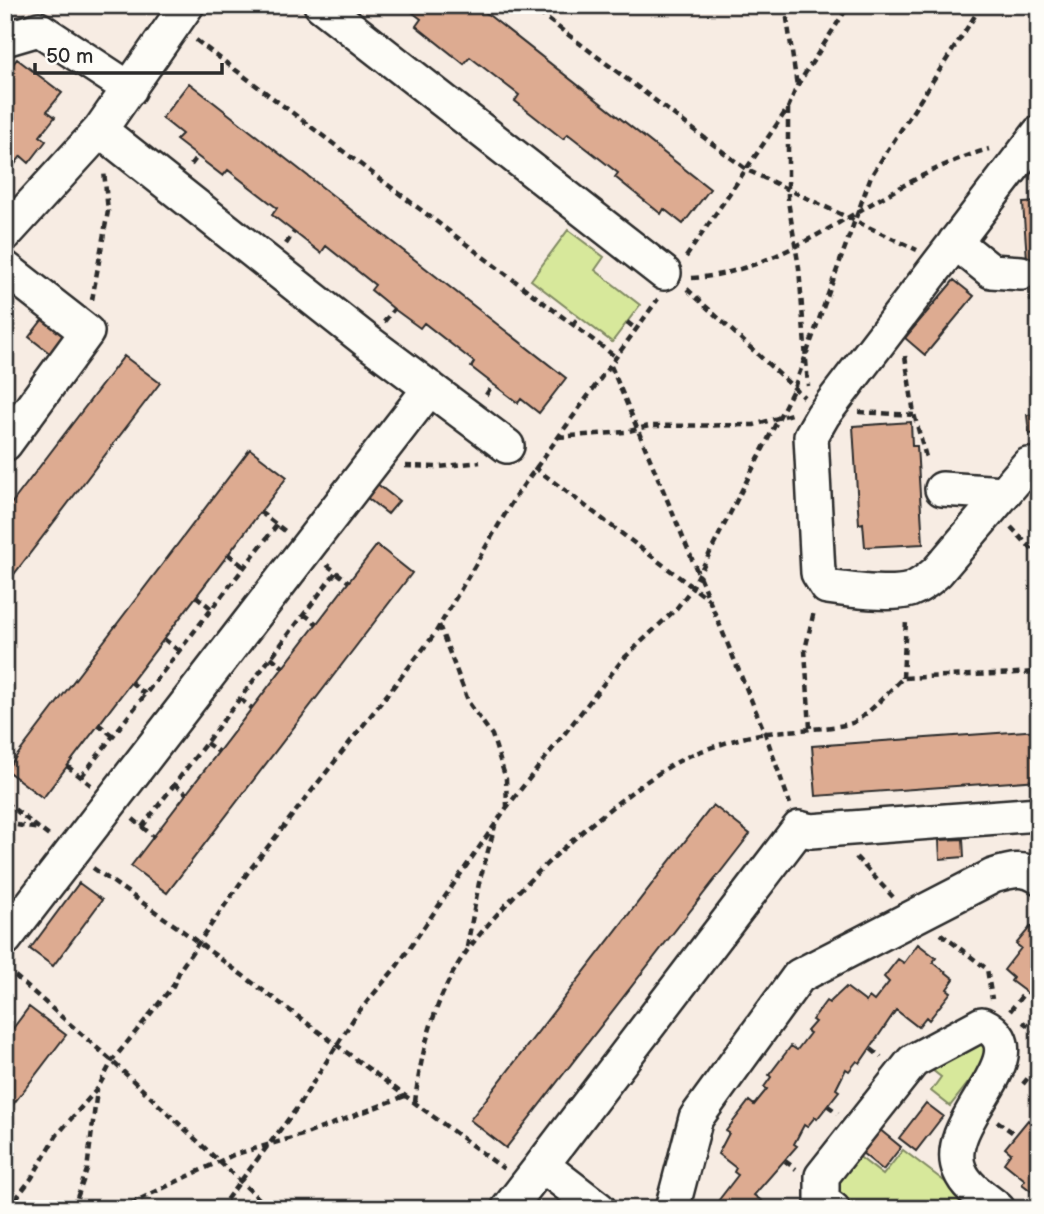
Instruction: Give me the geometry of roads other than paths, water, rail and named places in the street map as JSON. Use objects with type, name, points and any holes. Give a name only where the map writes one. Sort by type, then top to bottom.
[{"type":"lane","points":[[321,5],[670,275]]},
{"type":"lane","points":[[5,234],[100,130],[181,14]]},
{"type":"lane","points":[[5,39],[40,29],[130,89]]},
{"type":"lane","points":[[100,130],[430,388],[497,454]]},
{"type":"lane","points":[[1033,140],[826,411],[811,436],[810,453],[821,578],[827,587],[844,590],[907,591],[937,572],[1028,465],[1039,465]]},
{"type":"lane","points":[[948,252],[991,271],[1021,274]]},
{"type":"lane","points":[[5,268],[87,332],[5,444]]},
{"type":"lane","points":[[5,939],[430,388]]},
{"type":"lane","points":[[934,475],[997,501]]},
{"type":"lane","points":[[598,1209],[525,1186],[799,828],[811,831],[1039,814]]},
{"type":"lane","points":[[673,1209],[696,1118],[799,976],[993,876],[1012,870],[1030,871],[1039,877]]},
{"type":"lane","points":[[832,1209],[822,1201],[822,1176],[913,1061],[982,1024],[997,1028],[1011,1038],[1017,1052],[1014,1069],[968,1130],[957,1151],[959,1170],[969,1186],[998,1209]]}]
